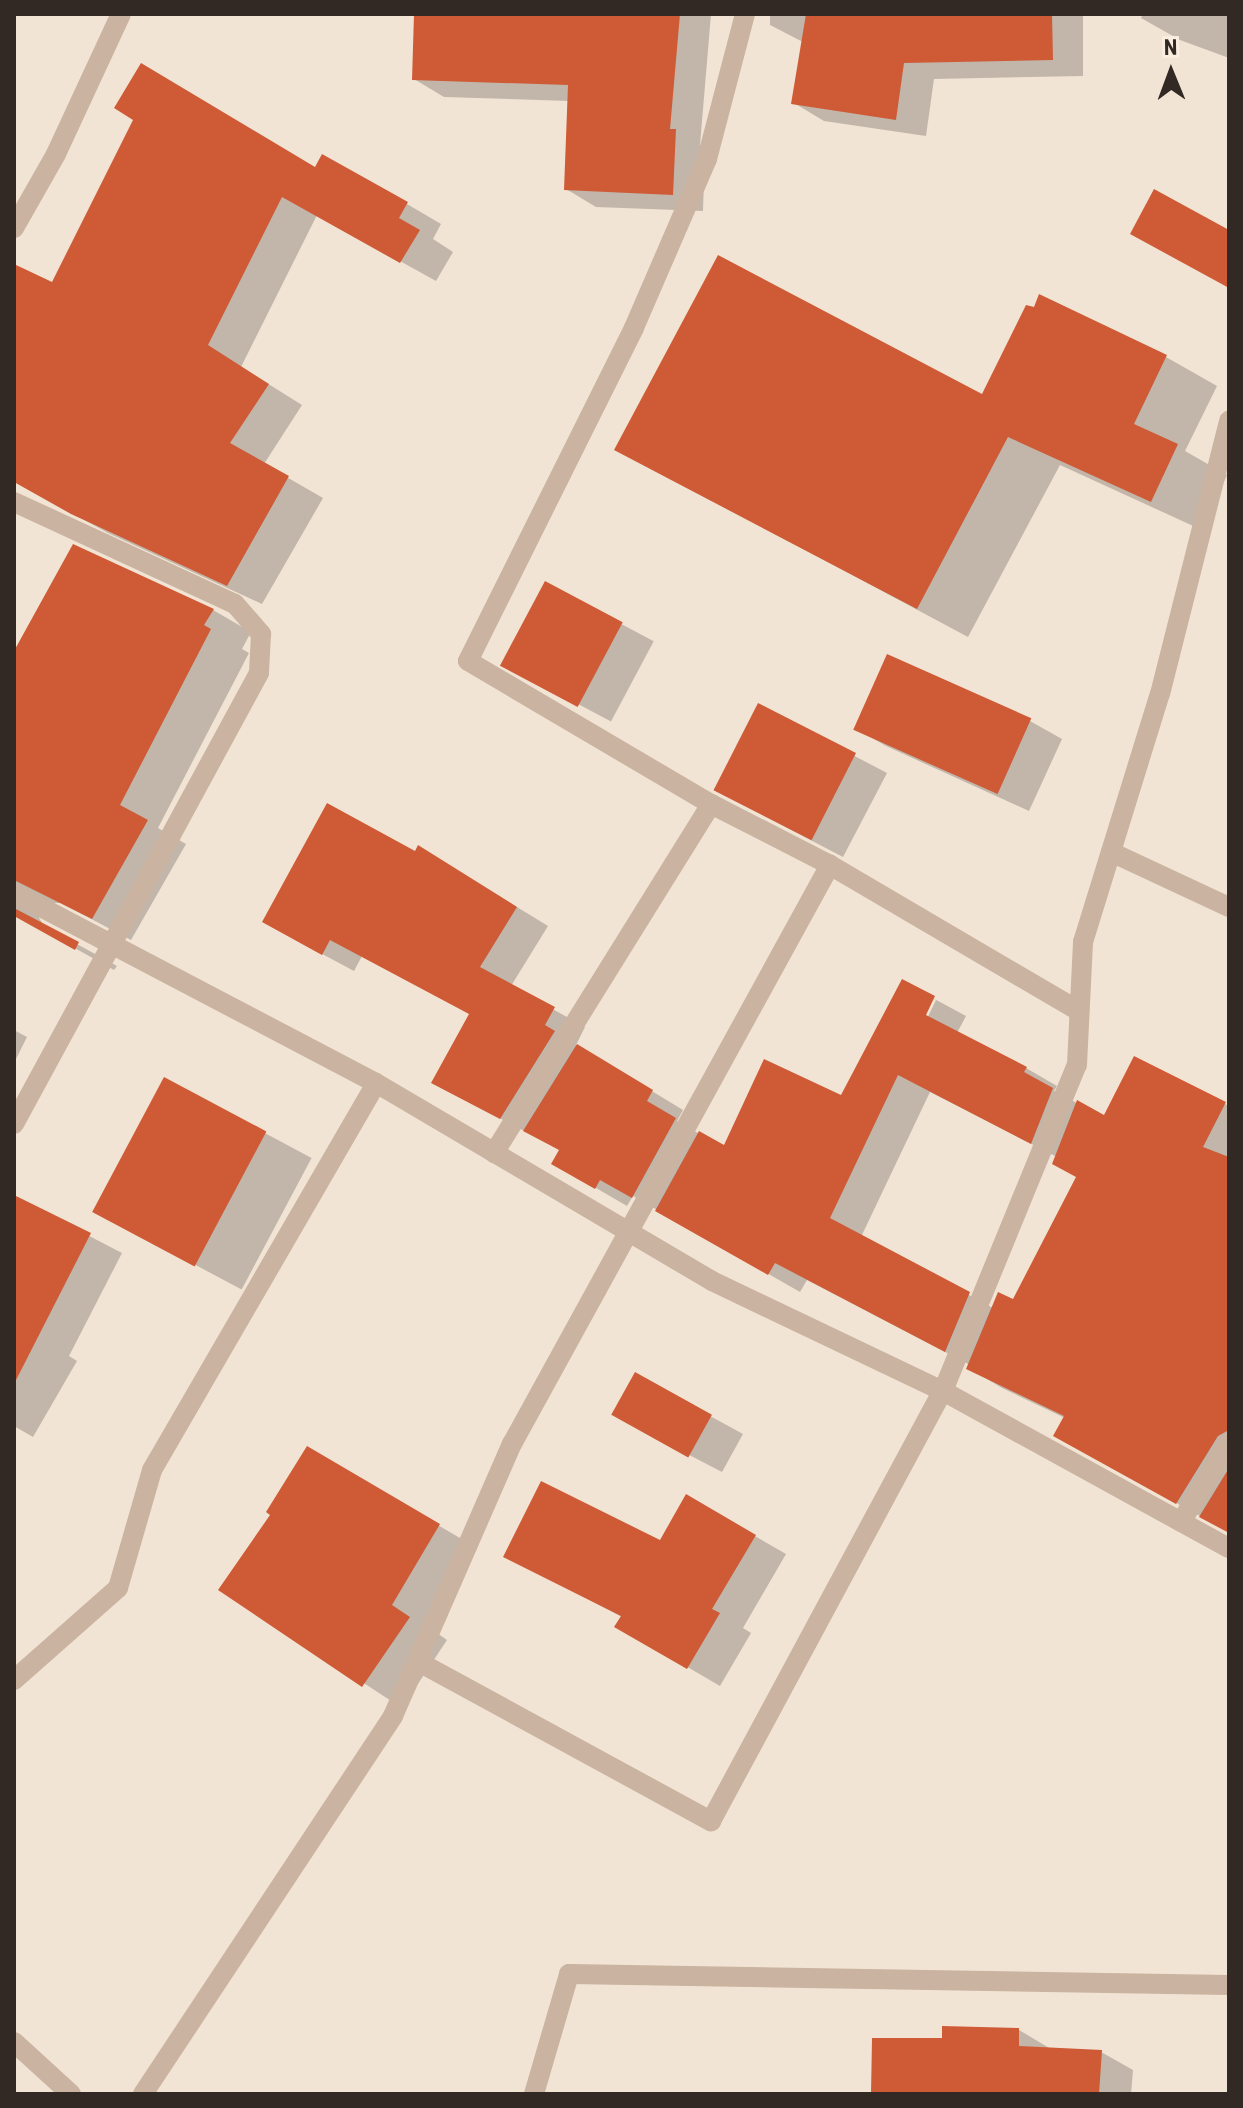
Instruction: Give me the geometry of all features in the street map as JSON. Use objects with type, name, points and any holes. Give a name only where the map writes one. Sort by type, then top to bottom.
[{"type":"street","points":[[14,228],[56,154],[121,14]]},
{"type":"street","points":[[745,14],[701,173],[634,328],[468,661],[711,804],[830,865],[1079,1011]]},
{"type":"street","points":[[417,1661],[711,1821],[943,1391],[1077,1065],[1083,942],[1160,694],[1229,421]]},
{"type":"street","points":[[14,502],[235,604],[261,634],[259,673],[113,948],[14,1124]]},
{"type":"street","points":[[494,1153],[711,804]]},
{"type":"street","points":[[1111,852],[1229,907]]},
{"type":"street","points":[[143,2094],[393,1716],[512,1444],[626,1231],[830,865]]},
{"type":"street","points":[[14,893],[113,948],[376,1083],[712,1281],[943,1391],[1229,1548]]},
{"type":"street","points":[[14,1680],[118,1588],[152,1470],[376,1083]]},
{"type":"street","points":[[1181,1522],[1229,1443]]},
{"type":"street","points":[[534,2094],[569,1974],[1229,1985]]},
{"type":"street","points":[[14,2042],[71,2094]]},
{"type":"building","points":[[414,14],[680,14],[670,129],[676,129],[673,195],[564,190],[568,85],[412,80]]},
{"type":"building","points":[[806,14],[1052,14],[1053,60],[904,63],[896,120],[791,104]]},
{"type":"building","points":[[141,63],[315,167],[322,154],[408,202],[399,218],[420,230],[400,263],[282,197],[208,345],[269,384],[230,443],[289,476],[227,586],[71,514],[14,482],[14,264],[52,282],[133,120],[114,108]]},
{"type":"building","points":[[1154,189],[1229,230],[1229,288],[1130,234]]},
{"type":"building","points":[[718,255],[982,394],[1026,305],[1034,307],[1039,294],[1167,355],[1134,424],[1178,444],[1151,502],[1008,437],[917,609],[614,450]]},
{"type":"building","points":[[73,544],[214,609],[204,625],[211,629],[120,805],[148,820],[92,919],[14,880],[14,651]]},
{"type":"building","points":[[545,581],[623,622],[578,707],[500,666]]},
{"type":"building","points":[[887,654],[1031,718],[998,794],[853,730]]},
{"type":"building","points":[[758,703],[856,753],[812,840],[714,790]]},
{"type":"building","points":[[327,803],[415,851],[418,845],[517,907],[480,967],[555,1007],[545,1025],[555,1031],[500,1119],[431,1083],[469,1014],[330,940],[322,955],[262,922]]},
{"type":"building","points":[[14,908],[79,942],[75,950],[14,916]]},
{"type":"building","points":[[902,979],[935,996],[926,1015],[1027,1067],[1024,1072],[1053,1088],[1031,1144],[898,1075],[830,1218],[970,1292],[945,1352],[775,1263],[768,1275],[655,1211],[699,1131],[724,1145],[764,1059],[841,1095]]},
{"type":"building","points":[[577,1044],[653,1090],[647,1101],[676,1118],[632,1198],[600,1180],[595,1189],[551,1164],[559,1150],[523,1131]]},
{"type":"building","points":[[1134,1056],[1226,1102],[1203,1147],[1229,1157],[1229,1430],[1218,1436],[1176,1504],[1053,1436],[1064,1416],[966,1369],[998,1292],[1013,1299],[1076,1177],[1052,1164],[1077,1100],[1104,1115]]},
{"type":"building","points":[[164,1077],[266,1131],[195,1267],[92,1212]]},
{"type":"building","points":[[14,1195],[91,1233],[14,1384]]},
{"type":"building","points":[[635,1372],[712,1415],[688,1458],[611,1415]]},
{"type":"building","points":[[307,1446],[440,1524],[392,1605],[410,1617],[362,1687],[218,1590],[270,1515],[266,1512]]},
{"type":"building","points":[[1229,1468],[1229,1533],[1199,1517]]},
{"type":"building","points":[[541,1481],[660,1540],[686,1494],[756,1535],[712,1609],[720,1613],[687,1669],[614,1627],[621,1616],[503,1557]]},
{"type":"building","points":[[942,2026],[1019,2028],[1019,2046],[1102,2050],[1099,2094],[871,2094],[872,2038],[942,2038]]}]
